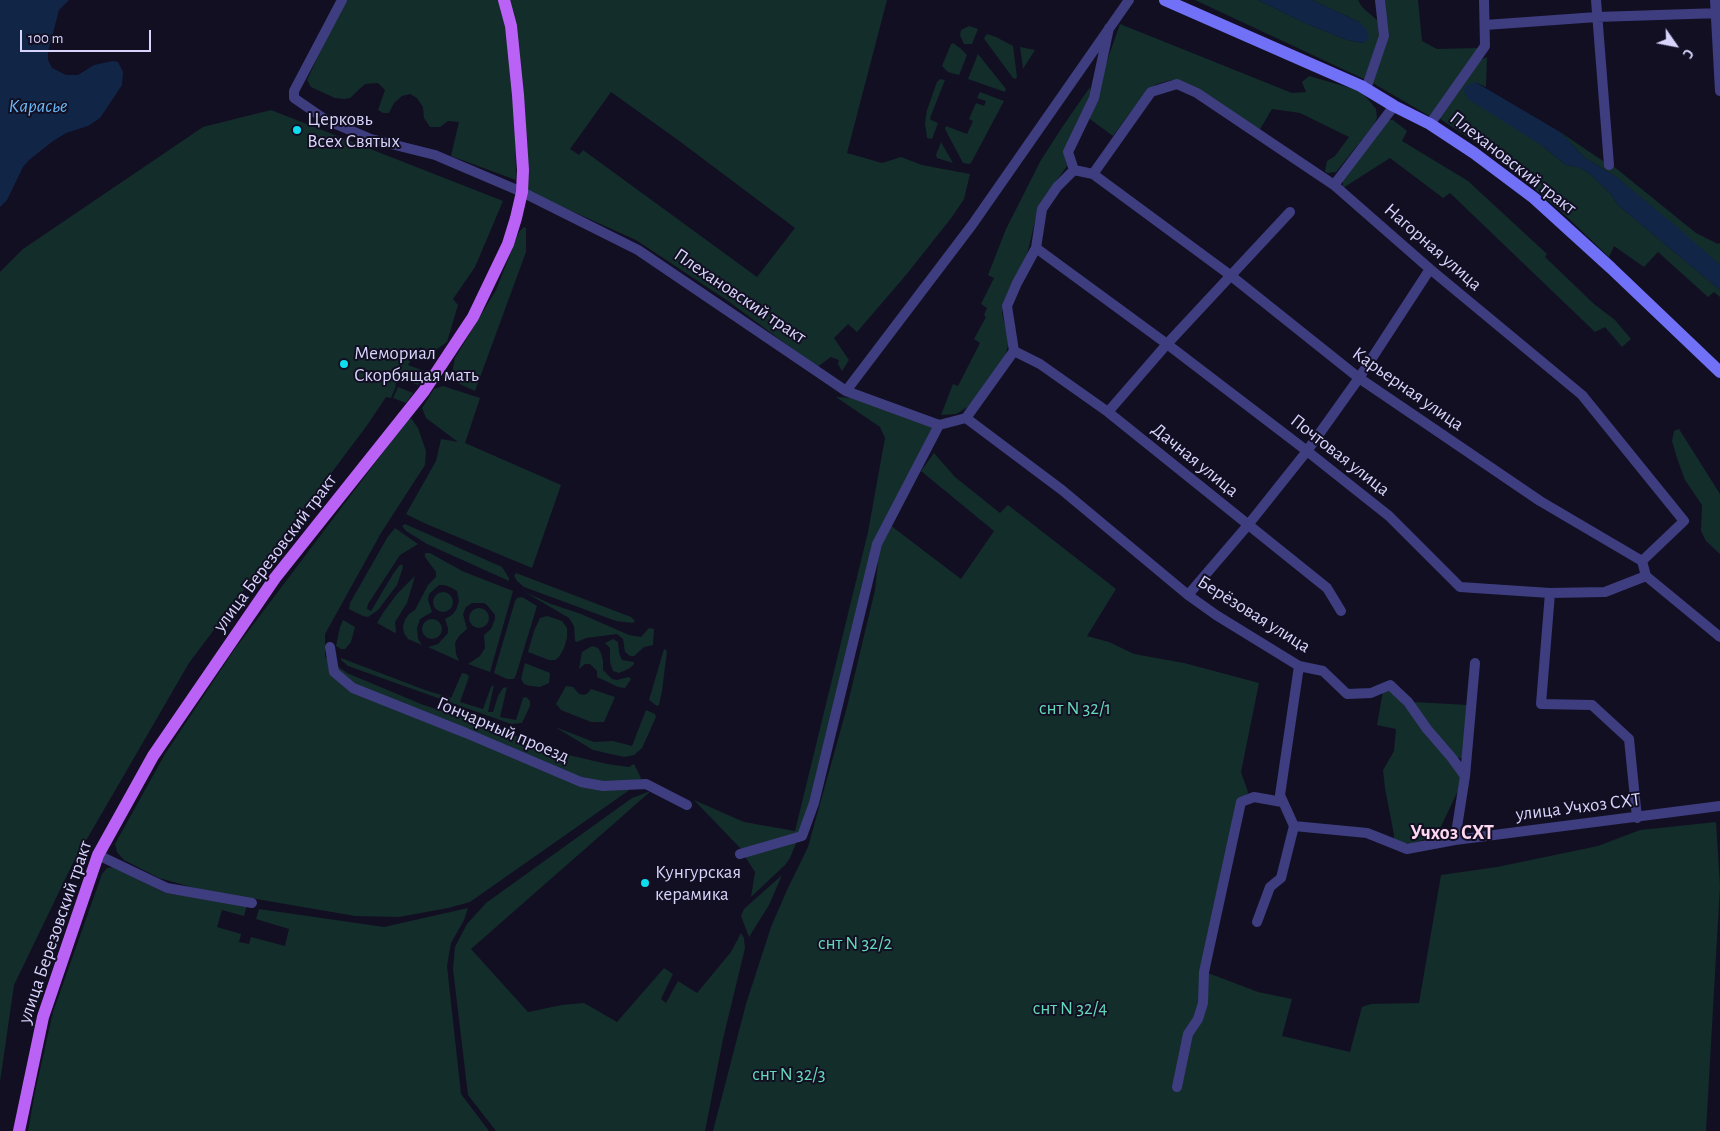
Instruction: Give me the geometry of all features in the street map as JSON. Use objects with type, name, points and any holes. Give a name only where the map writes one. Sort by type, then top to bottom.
[{"type":"main road","name":"улица Березовский тракт","points":[[19,1131],[43,1017],[98,855],[152,756],[275,578],[424,391],[474,317],[508,244],[522,192],[522,162],[511,26],[504,0]]},
{"type":"street","name":"Плехановский тракт","points":[[342,0],[294,91],[294,98],[326,120],[371,139],[434,155],[522,192],[638,250],[846,390],[939,425]]},
{"type":"street","points":[[846,390],[972,225],[1129,0]]},
{"type":"street","name":"Плехановский тракт","points":[[1165,0],[1366,89],[1430,124],[1474,153],[1534,198],[1720,372]]},
{"type":"street","points":[[1366,89],[1384,36],[1380,0]]},
{"type":"street","points":[[1430,124],[1484,46],[1484,0]]},
{"type":"street","points":[[1596,0],[1609,165]]},
{"type":"street","points":[[1715,0],[1718,13],[1720,91]]},
{"type":"street","points":[[1485,25],[1597,16],[1718,13]]},
{"type":"street","points":[[740,854],[802,836],[814,803],[877,544],[939,425],[966,418],[1014,351],[1007,306],[1036,248],[1042,209],[1057,187],[1074,170],[1068,152],[1094,98],[1109,28]]},
{"type":"street","name":"Нагорная улица","points":[[1093,174],[1151,92],[1177,84],[1197,93],[1334,185],[1582,395],[1684,521],[1642,561]]},
{"type":"street","points":[[1334,185],[1394,106]]},
{"type":"street","name":"Карьерная улица","points":[[1074,170],[1093,174],[1230,275],[1359,378],[1540,501],[1642,561]]},
{"type":"street","points":[[1108,412],[1230,275],[1290,212]]},
{"type":"street","name":"Почтовая улица","points":[[1036,248],[1168,344],[1308,451],[1389,516],[1460,587],[1550,593],[1605,592],[1646,576]]},
{"type":"street","points":[[1188,595],[1308,451],[1359,378],[1430,268]]},
{"type":"street","name":"Дачная улица","points":[[1014,351],[1040,364],[1108,412],[1326,588],[1341,611]]},
{"type":"street","name":"Берёзовая улица","points":[[966,418],[1062,490],[1188,595],[1216,615],[1299,666],[1323,671],[1347,694],[1371,693],[1390,685],[1408,702],[1465,776]]},
{"type":"street","points":[[1642,561],[1646,576],[1720,637]]},
{"type":"street","points":[[1550,593],[1540,704],[1592,705],[1629,739],[1637,818]]},
{"type":"street","name":"Гончарный проезд","points":[[330,647],[334,672],[353,688],[474,736],[581,782],[603,786],[646,784],[687,805]]},
{"type":"street","points":[[1455,840],[1465,776],[1475,663]]},
{"type":"street","points":[[1257,922],[1270,887],[1281,878],[1294,826],[1280,796],[1299,666]]},
{"type":"street","points":[[1177,1086],[1188,1034],[1198,1019],[1203,1003],[1204,972],[1241,802],[1254,797],[1282,802]]},
{"type":"street","name":"улица Учхоз СХТ","points":[[1294,826],[1367,833],[1407,849],[1455,840],[1720,806]]},
{"type":"street","points":[[98,855],[167,888],[252,903]]},
{"type":"green space","points":[[344,0],[501,0],[515,95],[516,180],[451,156],[459,122],[448,121],[440,127],[430,127],[424,118],[423,107],[417,98],[410,94],[402,96],[394,103],[389,113],[383,113],[378,110],[385,90],[378,83],[365,84],[350,98],[345,99],[335,98],[311,87],[307,80]]},
{"type":"green space","points":[[510,0],[887,0],[847,153],[882,163],[901,157],[922,165],[970,174],[964,199],[906,275],[857,332],[848,324],[834,338],[849,360],[842,371],[838,364],[839,360],[831,357],[817,367],[728,301],[636,240],[527,191]],"holes":[[[611,92],[795,228],[757,277],[583,150],[579,155],[570,149]]]},
{"type":"green space","points":[[1195,0],[1258,0],[1305,23],[1347,40],[1363,43],[1359,22],[1312,0],[1358,0],[1362,7],[1378,21],[1379,39],[1366,80]]},
{"type":"green space","points":[[1385,0],[1418,0],[1422,41],[1437,49],[1480,48],[1431,117],[1371,82],[1386,36]]},
{"type":"green space","points":[[1120,24],[1292,93],[1306,92],[1302,82],[1309,76],[1361,91],[1376,109],[1377,118],[1373,126],[1336,172],[1327,173],[1325,171],[1327,161],[1335,156],[1349,137],[1300,113],[1272,109],[1259,131],[1172,80],[1157,84],[1146,91],[1113,136],[1087,117]]},
{"type":"green space","points":[[969,26],[978,29],[972,44],[964,44],[960,35],[961,30]]},
{"type":"green space","points":[[987,34],[1013,46],[1016,79],[1013,78],[985,40],[984,38]]},
{"type":"green space","points":[[953,43],[967,55],[959,75],[948,72],[942,66]]},
{"type":"green space","points":[[1020,47],[1035,50],[1023,69]]},
{"type":"green space","points":[[978,54],[1006,89],[1005,92],[968,79]]},
{"type":"green space","points":[[1487,57],[1486,87],[1475,82],[1541,145],[1566,165],[1578,167],[1589,173],[1611,194],[1618,205],[1720,290],[1720,297],[1714,292],[1708,297],[1658,252],[1644,267],[1614,246],[1609,257],[1565,215],[1498,158],[1439,118],[1478,61]]},
{"type":"green space","points":[[940,79],[945,80],[930,118],[938,123],[932,139],[927,138],[925,123],[927,110],[937,82]]},
{"type":"green space","points":[[1090,87],[1091,93],[1065,152],[1067,166],[1047,194],[1037,213],[1026,259],[1004,300],[1002,313],[1009,341],[1005,358],[971,405],[956,414],[941,415],[953,384],[958,386],[980,343],[974,339],[986,317],[984,315],[987,308],[981,304],[994,278],[988,275],[1006,229],[1041,160]]},
{"type":"green space","points":[[980,92],[1004,101],[971,163],[963,163],[945,129],[946,126],[967,134],[973,121],[969,119],[976,103],[984,106],[986,101],[977,98]]},
{"type":"green space","points":[[271,110],[503,201],[475,267],[453,299],[458,305],[447,342],[433,352],[420,347],[408,365],[427,372],[418,385],[402,379],[406,369],[395,385],[391,398],[386,397],[368,424],[189,663],[73,863],[14,985],[0,1082],[0,272],[23,249],[203,127]]},
{"type":"green space","points":[[1388,120],[1393,120],[1407,131],[1402,141],[1468,181],[1547,254],[1545,257],[1594,304],[1615,320],[1631,339],[1622,347],[1605,327],[1595,332],[1450,193],[1443,198],[1390,158],[1343,188],[1343,180]]},
{"type":"green space","points":[[1560,132],[1606,163],[1612,165],[1696,233],[1718,244],[1720,243],[1720,265],[1615,176],[1585,158]]},
{"type":"green space","points":[[941,142],[953,163],[937,158],[936,155]]},
{"type":"green space","points":[[524,227],[526,228],[526,252],[475,391],[460,384],[452,373],[455,358],[496,290],[519,232]]},
{"type":"green space","points":[[443,386],[480,398],[465,443],[561,485],[532,568],[406,514],[436,461],[441,439],[458,442],[426,418],[422,408],[434,389]]},
{"type":"green space","points":[[398,387],[413,393],[406,403],[393,398]]},
{"type":"green space","points":[[836,397],[855,398],[934,427],[873,545],[810,804],[799,834],[741,849],[694,800],[744,822],[795,831],[868,532],[885,438],[880,427]]},
{"type":"green space","points":[[411,418],[418,428],[426,451],[425,465],[381,533],[325,634],[325,657],[347,673],[421,704],[516,736],[543,749],[607,764],[629,767],[634,764],[641,778],[628,791],[470,902],[399,917],[355,916],[198,889],[159,878],[124,860],[117,852],[115,844],[165,754],[234,650],[406,422]]},
{"type":"green space","points":[[1679,429],[1720,494],[1720,554],[1706,541],[1701,531],[1702,505],[1685,480],[1677,458],[1672,441],[1674,431]]},
{"type":"green space","points":[[934,453],[955,477],[1000,513],[1008,505],[1116,589],[1087,636],[1109,642],[1134,654],[1184,663],[1259,683],[1241,772],[1248,792],[1208,973],[1258,992],[1292,999],[1282,1036],[1350,1052],[1362,1007],[1371,1004],[1419,1003],[1441,875],[1497,867],[1598,846],[1640,830],[1716,822],[1720,886],[1706,1131],[713,1131],[746,1004],[771,927],[808,847],[847,707],[875,590],[879,552],[890,525],[961,579],[994,531],[921,471]]},
{"type":"green space","points":[[405,524],[502,567],[509,581],[427,544],[406,531],[402,526]]},
{"type":"green space","points":[[395,528],[418,544],[400,555],[368,604],[367,609],[371,611],[393,574],[402,564],[403,567],[397,585],[378,610],[368,617],[363,616],[349,609],[350,603],[387,538]]},
{"type":"green space","points":[[425,553],[430,553],[462,571],[513,591],[490,672],[468,664],[480,656],[485,648],[484,635],[491,629],[495,619],[495,615],[484,603],[472,603],[466,607],[463,614],[467,629],[459,636],[455,643],[459,661],[428,647],[438,644],[448,633],[445,619],[456,610],[459,601],[457,591],[452,588],[439,585],[429,594],[428,600],[432,612],[420,619],[417,628],[418,639],[422,645],[408,639],[404,633],[403,626],[405,620],[415,610],[428,585],[436,577],[436,572],[425,557]]},
{"type":"green space","points":[[516,573],[631,617],[635,621],[633,623],[616,621],[524,587],[514,576]]},
{"type":"green space","points":[[415,576],[407,603],[395,622],[396,632],[377,623],[397,594]]},
{"type":"green space","points":[[443,592],[450,595],[453,602],[450,609],[443,612],[436,609],[433,602],[436,595]]},
{"type":"green space","points":[[525,592],[629,635],[641,637],[649,628],[654,629],[653,645],[644,647],[634,656],[630,656],[625,652],[623,639],[617,634],[586,638],[577,642],[575,641],[574,626],[569,618]]},
{"type":"green space","points":[[522,597],[537,606],[516,675],[514,679],[507,679],[494,673],[515,601],[517,598]]},
{"type":"green space","points":[[479,608],[486,611],[489,618],[486,625],[479,628],[472,625],[469,618],[472,611]]},
{"type":"green space","points":[[547,616],[562,621],[567,628],[564,648],[555,660],[549,660],[528,652],[540,618]]},
{"type":"green space","points":[[428,619],[436,619],[442,625],[442,633],[436,639],[428,639],[422,633],[422,625]]},
{"type":"green space","points":[[343,620],[355,627],[351,642],[345,649],[341,649],[336,646]]},
{"type":"green space","points":[[613,639],[618,642],[622,660],[634,662],[630,668],[619,673],[613,671],[610,662],[610,648],[605,643]]},
{"type":"green space","points":[[592,646],[598,648],[603,661],[603,670],[612,679],[617,680],[629,677],[631,679],[625,688],[618,687],[597,677],[597,671],[590,664],[585,664],[579,669],[582,652]]},
{"type":"green space","points":[[664,649],[667,651],[662,691],[659,705],[657,706],[649,700]]},
{"type":"green space","points":[[341,658],[451,698],[462,673],[467,674],[469,677],[460,702],[483,709],[491,687],[494,685],[488,712],[493,712],[498,696],[503,688],[507,687],[500,717],[516,720],[523,698],[526,697],[530,701],[530,706],[522,723],[511,724],[348,666]]},
{"type":"green space","points":[[525,663],[550,673],[549,683],[540,687],[524,684],[521,679]]},
{"type":"green space","points":[[566,686],[573,687],[579,694],[584,695],[591,689],[615,697],[604,722],[591,722],[561,710],[556,704]]},
{"type":"green space","points":[[1390,688],[1464,778],[1437,835],[1411,844],[1393,841],[1394,835],[1385,788],[1383,770],[1394,751],[1396,729],[1377,725],[1383,691]]},
{"type":"green space","points":[[1413,702],[1468,705],[1464,759],[1452,756]]},
{"type":"green space","points":[[646,710],[655,714],[656,717],[642,748],[634,755],[624,757],[593,750],[555,727],[594,742],[613,741],[632,746]]},
{"type":"green space","points":[[651,791],[471,949],[528,1012],[562,1005],[584,1003],[617,1022],[664,968],[673,974],[661,999],[666,1003],[678,981],[697,993],[731,952],[741,933],[744,938],[745,948],[723,1039],[705,1131],[496,1131],[468,1095],[453,969],[455,947],[467,924],[486,903],[632,798]]},
{"type":"green space","points":[[797,841],[785,865],[751,897],[755,872],[744,855]]},
{"type":"green space","points":[[114,867],[165,893],[247,905],[244,916],[222,910],[217,927],[241,934],[239,942],[249,944],[251,937],[285,946],[289,929],[256,919],[259,909],[384,927],[468,908],[464,920],[451,943],[447,966],[461,1094],[489,1131],[28,1131],[53,1012],[102,874],[107,868]]},
{"type":"green space","points":[[782,875],[769,905],[749,937],[741,916],[744,909]]},
{"type":"water","name":"Карасье","points":[[0,0],[69,0],[59,10],[48,52],[48,60],[52,68],[66,75],[78,75],[94,65],[113,61],[118,62],[123,72],[122,85],[100,118],[88,126],[66,133],[29,160],[23,167],[7,200],[0,207]]},
{"type":"water","points":[[1258,0],[1312,0],[1359,22],[1367,30],[1369,38],[1364,43],[1347,40],[1305,23]]},
{"type":"water","points":[[1475,82],[1560,132],[1585,158],[1615,176],[1677,227],[1720,265],[1720,290],[1618,205],[1611,194],[1589,173],[1578,167],[1566,165],[1541,145],[1468,99],[1464,92],[1465,86]]},
{"type":"place","name":"Церковь Всех Святых","points":[[297,130]]},
{"type":"place","name":"Мемориал Скорбящая мать","points":[[344,364]]},
{"type":"place","name":"Кунгурская керамика","points":[[645,883]]},
{"type":"district","name":"Учхоз СХТ","points":[[1452,833]]},
{"type":"park label","name":"снт N 32/1","points":[[1075,708]]},
{"type":"park label","name":"снт N 32/2","points":[[855,943]]},
{"type":"park label","name":"снт N 32/4","points":[[1070,1008]]},
{"type":"park label","name":"снт N 32/3","points":[[789,1074]]}]
